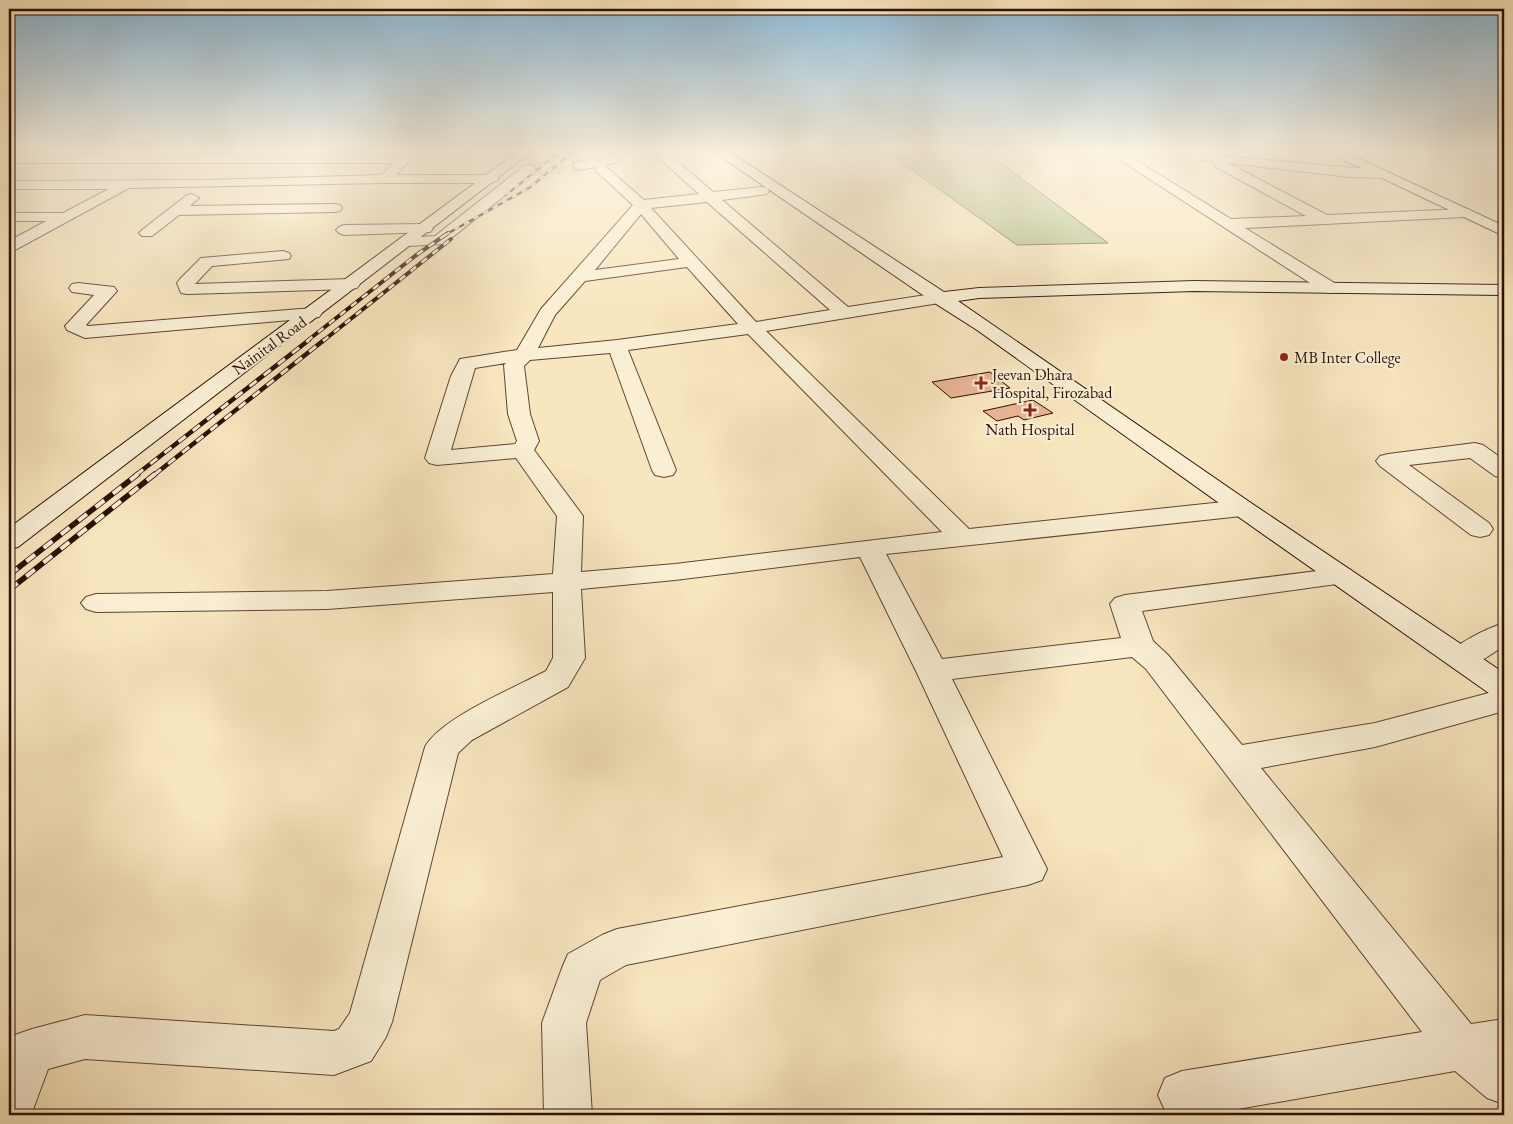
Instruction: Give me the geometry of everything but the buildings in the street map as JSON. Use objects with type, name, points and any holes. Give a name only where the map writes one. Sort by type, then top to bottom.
[{"type":"street","points":[[9,247],[95,201]]},
{"type":"street","points":[[147,233],[189,201]]},
{"type":"street","name":"Nainital Road","points":[[9,541],[462,201]]},
{"type":"street","points":[[409,241],[439,241],[489,201]]},
{"type":"street","points":[[637,201],[752,328],[964,539]]},
{"type":"street","points":[[522,450],[528,441],[519,414],[514,365],[524,355],[547,313],[641,205],[672,201]]},
{"type":"street","points":[[717,201],[844,313]]},
{"type":"street","points":[[778,201],[894,279],[922,286],[979,293],[1184,286],[1504,290]]},
{"type":"street","points":[[794,201],[992,332],[1242,508],[1504,688]]},
{"type":"street","points":[[805,201],[915,270],[922,286]]},
{"type":"street","points":[[1192,201],[1330,288]]},
{"type":"street","points":[[1290,201],[1325,220]]},
{"type":"street","points":[[1440,201],[1504,232]]},
{"type":"street","points":[[178,211],[335,208]]},
{"type":"street","points":[[1228,224],[1465,213]]},
{"type":"street","points":[[9,216],[66,217]]},
{"type":"street","points":[[344,230],[425,229]]},
{"type":"street","points":[[283,256],[207,261],[186,283],[187,288],[351,284]]},
{"type":"street","points":[[580,277],[691,262]]},
{"type":"street","points":[[522,450],[437,458],[458,384],[467,363],[524,355],[617,346],[752,328],[844,313],[922,286]]},
{"type":"street","points":[[78,288],[108,291],[74,326],[85,332],[313,313]]},
{"type":"street","points":[[617,346],[664,470]]},
{"type":"street","points":[[9,1111],[20,1055],[85,1037],[334,1053],[355,1045],[370,1022],[442,748],[460,731],[557,679],[569,658],[567,582],[570,516],[522,450]]},
{"type":"street","points":[[1480,529],[1388,461],[1475,450],[1504,472]]},
{"type":"street","points":[[96,603],[327,600],[567,582],[676,572],[869,548],[1242,508]]},
{"type":"street","points":[[568,1115],[564,1023],[583,968],[617,948],[1028,868],[932,671],[869,548]]},
{"type":"street","points":[[1341,576],[1125,604],[1139,646],[1157,662],[1461,1048],[1504,1081]]},
{"type":"street","points":[[1461,658],[1504,633]]},
{"type":"street","points":[[932,671],[1139,646]]},
{"type":"street","points":[[1233,760],[1375,734],[1504,700]]},
{"type":"street","points":[[1192,1115],[1182,1095],[1504,1040]]},
{"type":"green space","points":[[956,201],[1052,201],[1108,243],[1017,245]]},
{"type":"railway","points":[[446,235],[505,201]]},
{"type":"railway","points":[[307,341],[415,256],[446,235]]},
{"type":"railway","points":[[323,341],[451,239]]},
{"type":"railway","points":[[136,475],[309,340]]},
{"type":"railway","points":[[154,475],[324,340]]},
{"type":"railway","points":[[9,575],[138,474]]},
{"type":"railway","points":[[9,590],[155,474]]},
{"type":"place","name":"MB Inter College","points":[[1284,357]]},
{"type":"place","name":"Jeevan Dhara Hospital, Firozabad","points":[[981,383]]},
{"type":"place","name":"Nath Hospital","points":[[1030,410]]}]
